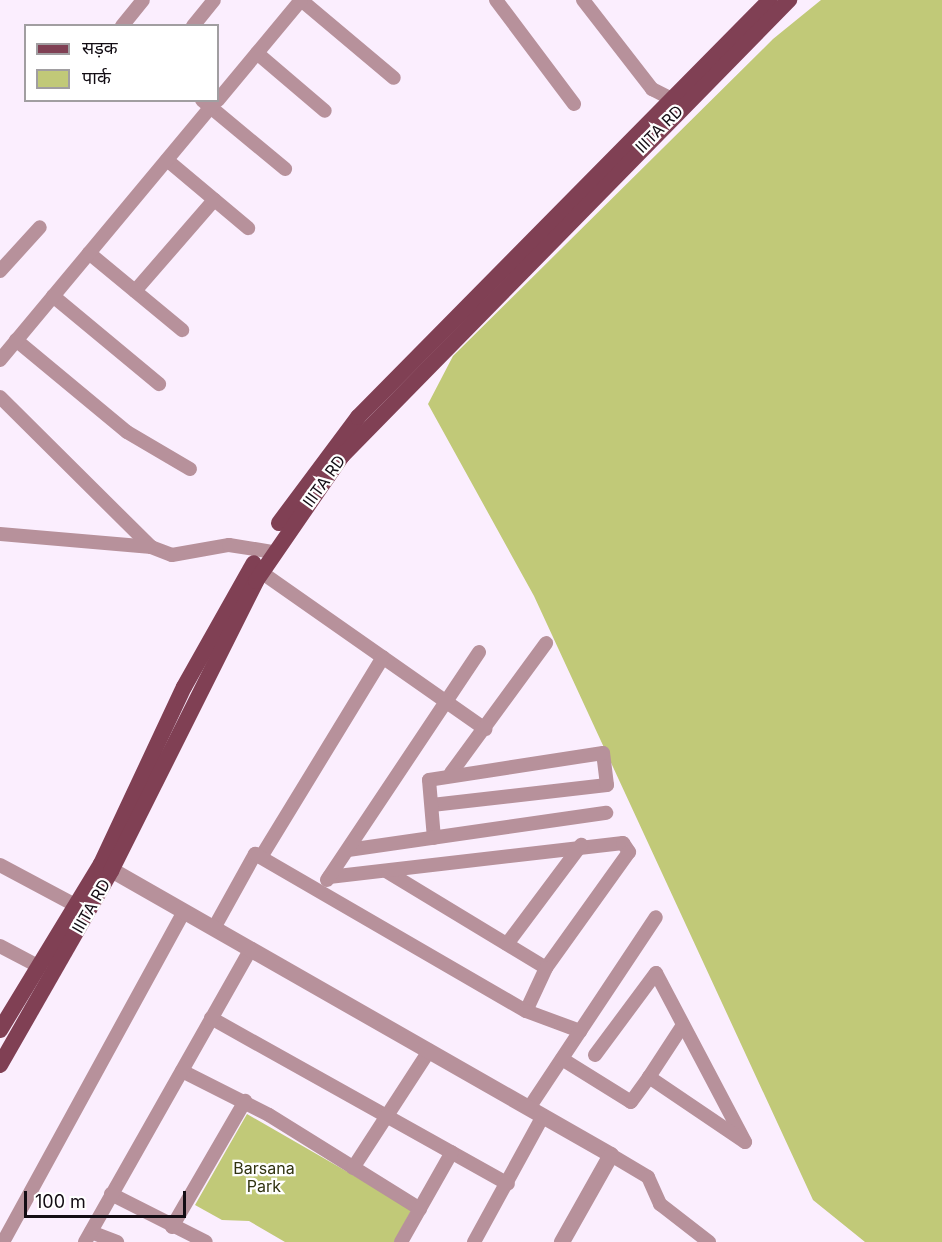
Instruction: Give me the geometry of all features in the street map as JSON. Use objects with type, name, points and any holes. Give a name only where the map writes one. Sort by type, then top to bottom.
[{"type":"main road","name":"IIITA RD","points":[[372,412],[670,98],[770,0]]},
{"type":"main road","name":"IIITA RD","points":[[0,1030],[36,965],[75,905],[106,868],[184,687],[333,446],[372,412],[789,0]]},
{"type":"main road","name":"IIITA RD","points":[[0,1065],[261,572],[267,551]]},
{"type":"street","points":[[124,24],[143,0]]},
{"type":"street","points":[[195,24],[214,0]]},
{"type":"street","points":[[219,94],[301,0],[394,78]]},
{"type":"street","points":[[583,0],[652,88],[670,98]]},
{"type":"street","points":[[505,3],[574,105]]},
{"type":"street","points":[[257,53],[325,111]]},
{"type":"street","points":[[0,360],[167,160],[212,102],[285,168]]},
{"type":"street","points":[[167,160],[248,228]]},
{"type":"street","points":[[135,291],[214,200]]},
{"type":"street","points":[[0,271],[40,227]]},
{"type":"street","points":[[89,253],[182,330]]},
{"type":"street","points":[[53,296],[159,384]]},
{"type":"street","points":[[16,340],[127,432],[189,469]]},
{"type":"street","points":[[0,397],[151,547]]},
{"type":"street","points":[[0,534],[151,547],[172,555],[229,545],[267,551]]},
{"type":"street","points":[[261,572],[485,729]]},
{"type":"street","points":[[451,773],[546,643]]},
{"type":"street","points":[[321,890],[479,652]]},
{"type":"street","points":[[261,857],[383,657]]},
{"type":"street","points":[[432,805],[607,785],[603,753],[451,773],[429,780],[435,837]]},
{"type":"street","points":[[348,850],[606,813]]},
{"type":"street","points":[[329,878],[616,840],[629,852],[546,968],[526,1011]]},
{"type":"street","points":[[507,944],[581,845]]},
{"type":"street","points":[[214,928],[255,854],[321,890],[526,1011],[580,1031]]},
{"type":"street","points":[[0,865],[75,905]]},
{"type":"street","points":[[106,868],[648,1177],[660,1204],[710,1242]]},
{"type":"street","points":[[386,871],[546,968]]},
{"type":"street","points":[[3,1242],[184,911]]},
{"type":"street","points":[[474,1242],[508,1184],[536,1112],[561,1059],[657,917]]},
{"type":"street","points":[[0,946],[36,965]]},
{"type":"street","points":[[117,1242],[88,1237],[251,949]]},
{"type":"street","points":[[595,1055],[656,973],[745,1142],[650,1077]]},
{"type":"street","points":[[211,1018],[508,1184]]},
{"type":"street","points":[[561,1059],[631,1102],[683,1025]]},
{"type":"street","points":[[353,1168],[429,1051]]},
{"type":"street","points":[[182,1071],[245,1101],[420,1209]]},
{"type":"street","points":[[172,1227],[245,1101]]},
{"type":"street","points":[[401,1242],[452,1152]]},
{"type":"street","points":[[562,1242],[611,1155]]},
{"type":"street","points":[[111,1194],[172,1227],[206,1242]]},
{"type":"green space","points":[[821,0],[942,0],[942,1242],[865,1242],[813,1200],[534,596],[428,404],[453,356],[773,39]]},
{"type":"green space","name":"Barsana Park","points":[[247,1114],[412,1209],[394,1242],[285,1242],[249,1221],[222,1220],[195,1205]]}]
